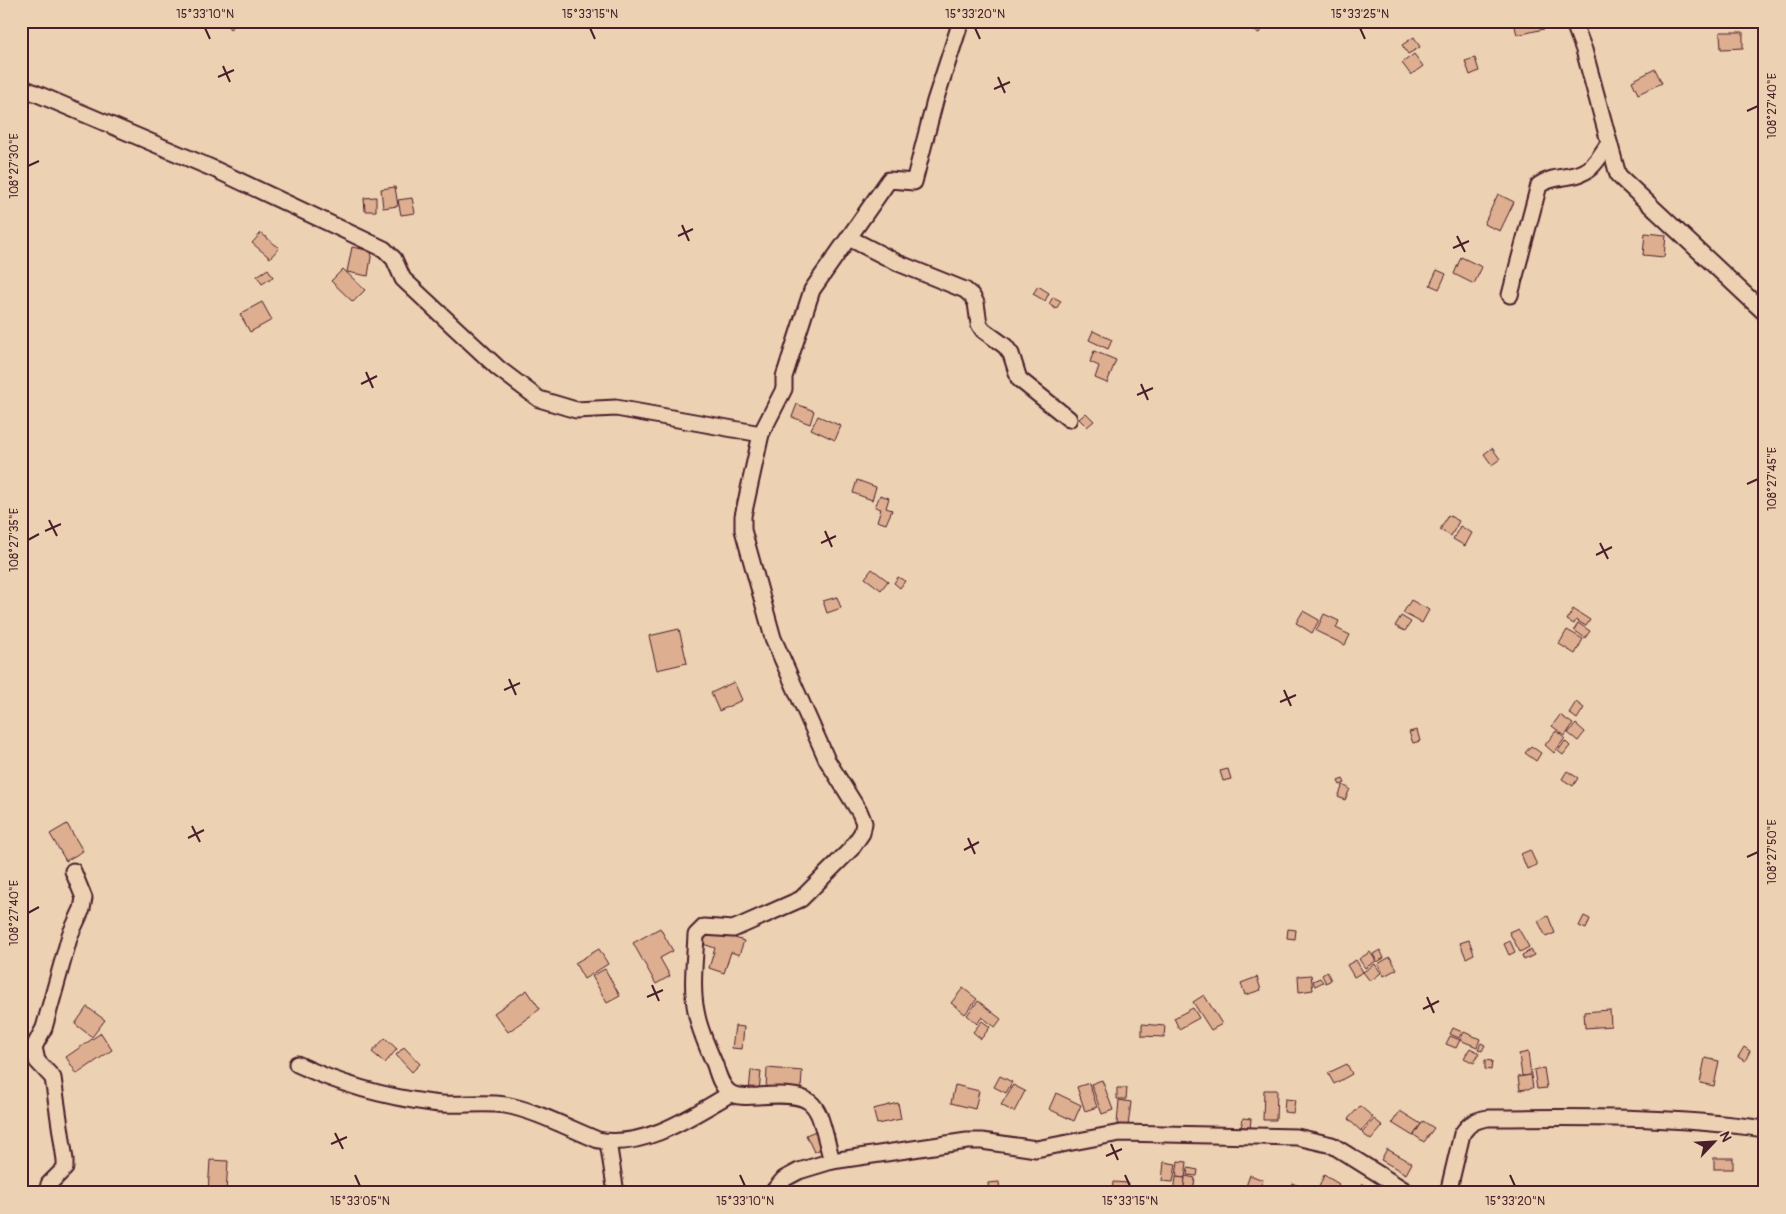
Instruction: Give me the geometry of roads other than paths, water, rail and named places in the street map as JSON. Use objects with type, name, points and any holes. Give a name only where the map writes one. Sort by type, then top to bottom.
[{"type":"street","points":[[832,1161],[819,1116],[815,1106],[808,1099],[799,1095],[784,1094],[739,1097],[730,1094],[721,1082],[696,1011],[696,935],[704,927],[733,929],[801,898],[851,849],[862,833],[864,823],[860,813],[827,760],[796,694],[773,638],[746,544],[743,516],[761,434],[784,389],[784,377],[812,290],[889,180],[914,182],[935,101],[961,21]]},
{"type":"street","points":[[1573,21],[1584,50],[1618,175],[1765,313]]},
{"type":"street","points":[[21,88],[214,169],[384,250],[394,259],[403,279],[498,368],[539,399],[576,410],[616,408],[761,434]]},
{"type":"street","points":[[1510,295],[1539,185],[1551,178],[1576,174],[1590,168],[1609,143]]},
{"type":"street","points":[[849,238],[898,263],[965,290],[972,296],[983,330],[1005,346],[1011,354],[1019,379],[1069,419]]},
{"type":"street","points":[[47,1193],[49,1184],[65,1168],[65,1160],[54,1078],[37,1061],[34,1048],[44,1028],[70,935],[82,909],[84,898],[73,871]]},
{"type":"street","points":[[297,1064],[343,1084],[420,1101],[444,1104],[489,1104],[519,1109],[608,1142],[656,1133],[682,1121],[730,1094]]},
{"type":"street","points":[[1448,1193],[1462,1134],[1467,1126],[1476,1120],[1488,1118],[1600,1116],[1714,1122],[1765,1129]]},
{"type":"street","points":[[772,1193],[784,1179],[799,1171],[832,1161],[967,1141],[982,1141],[1036,1149],[1120,1133],[1297,1138],[1332,1145],[1409,1193]]},
{"type":"street","points":[[608,1142],[616,1193]]}]
